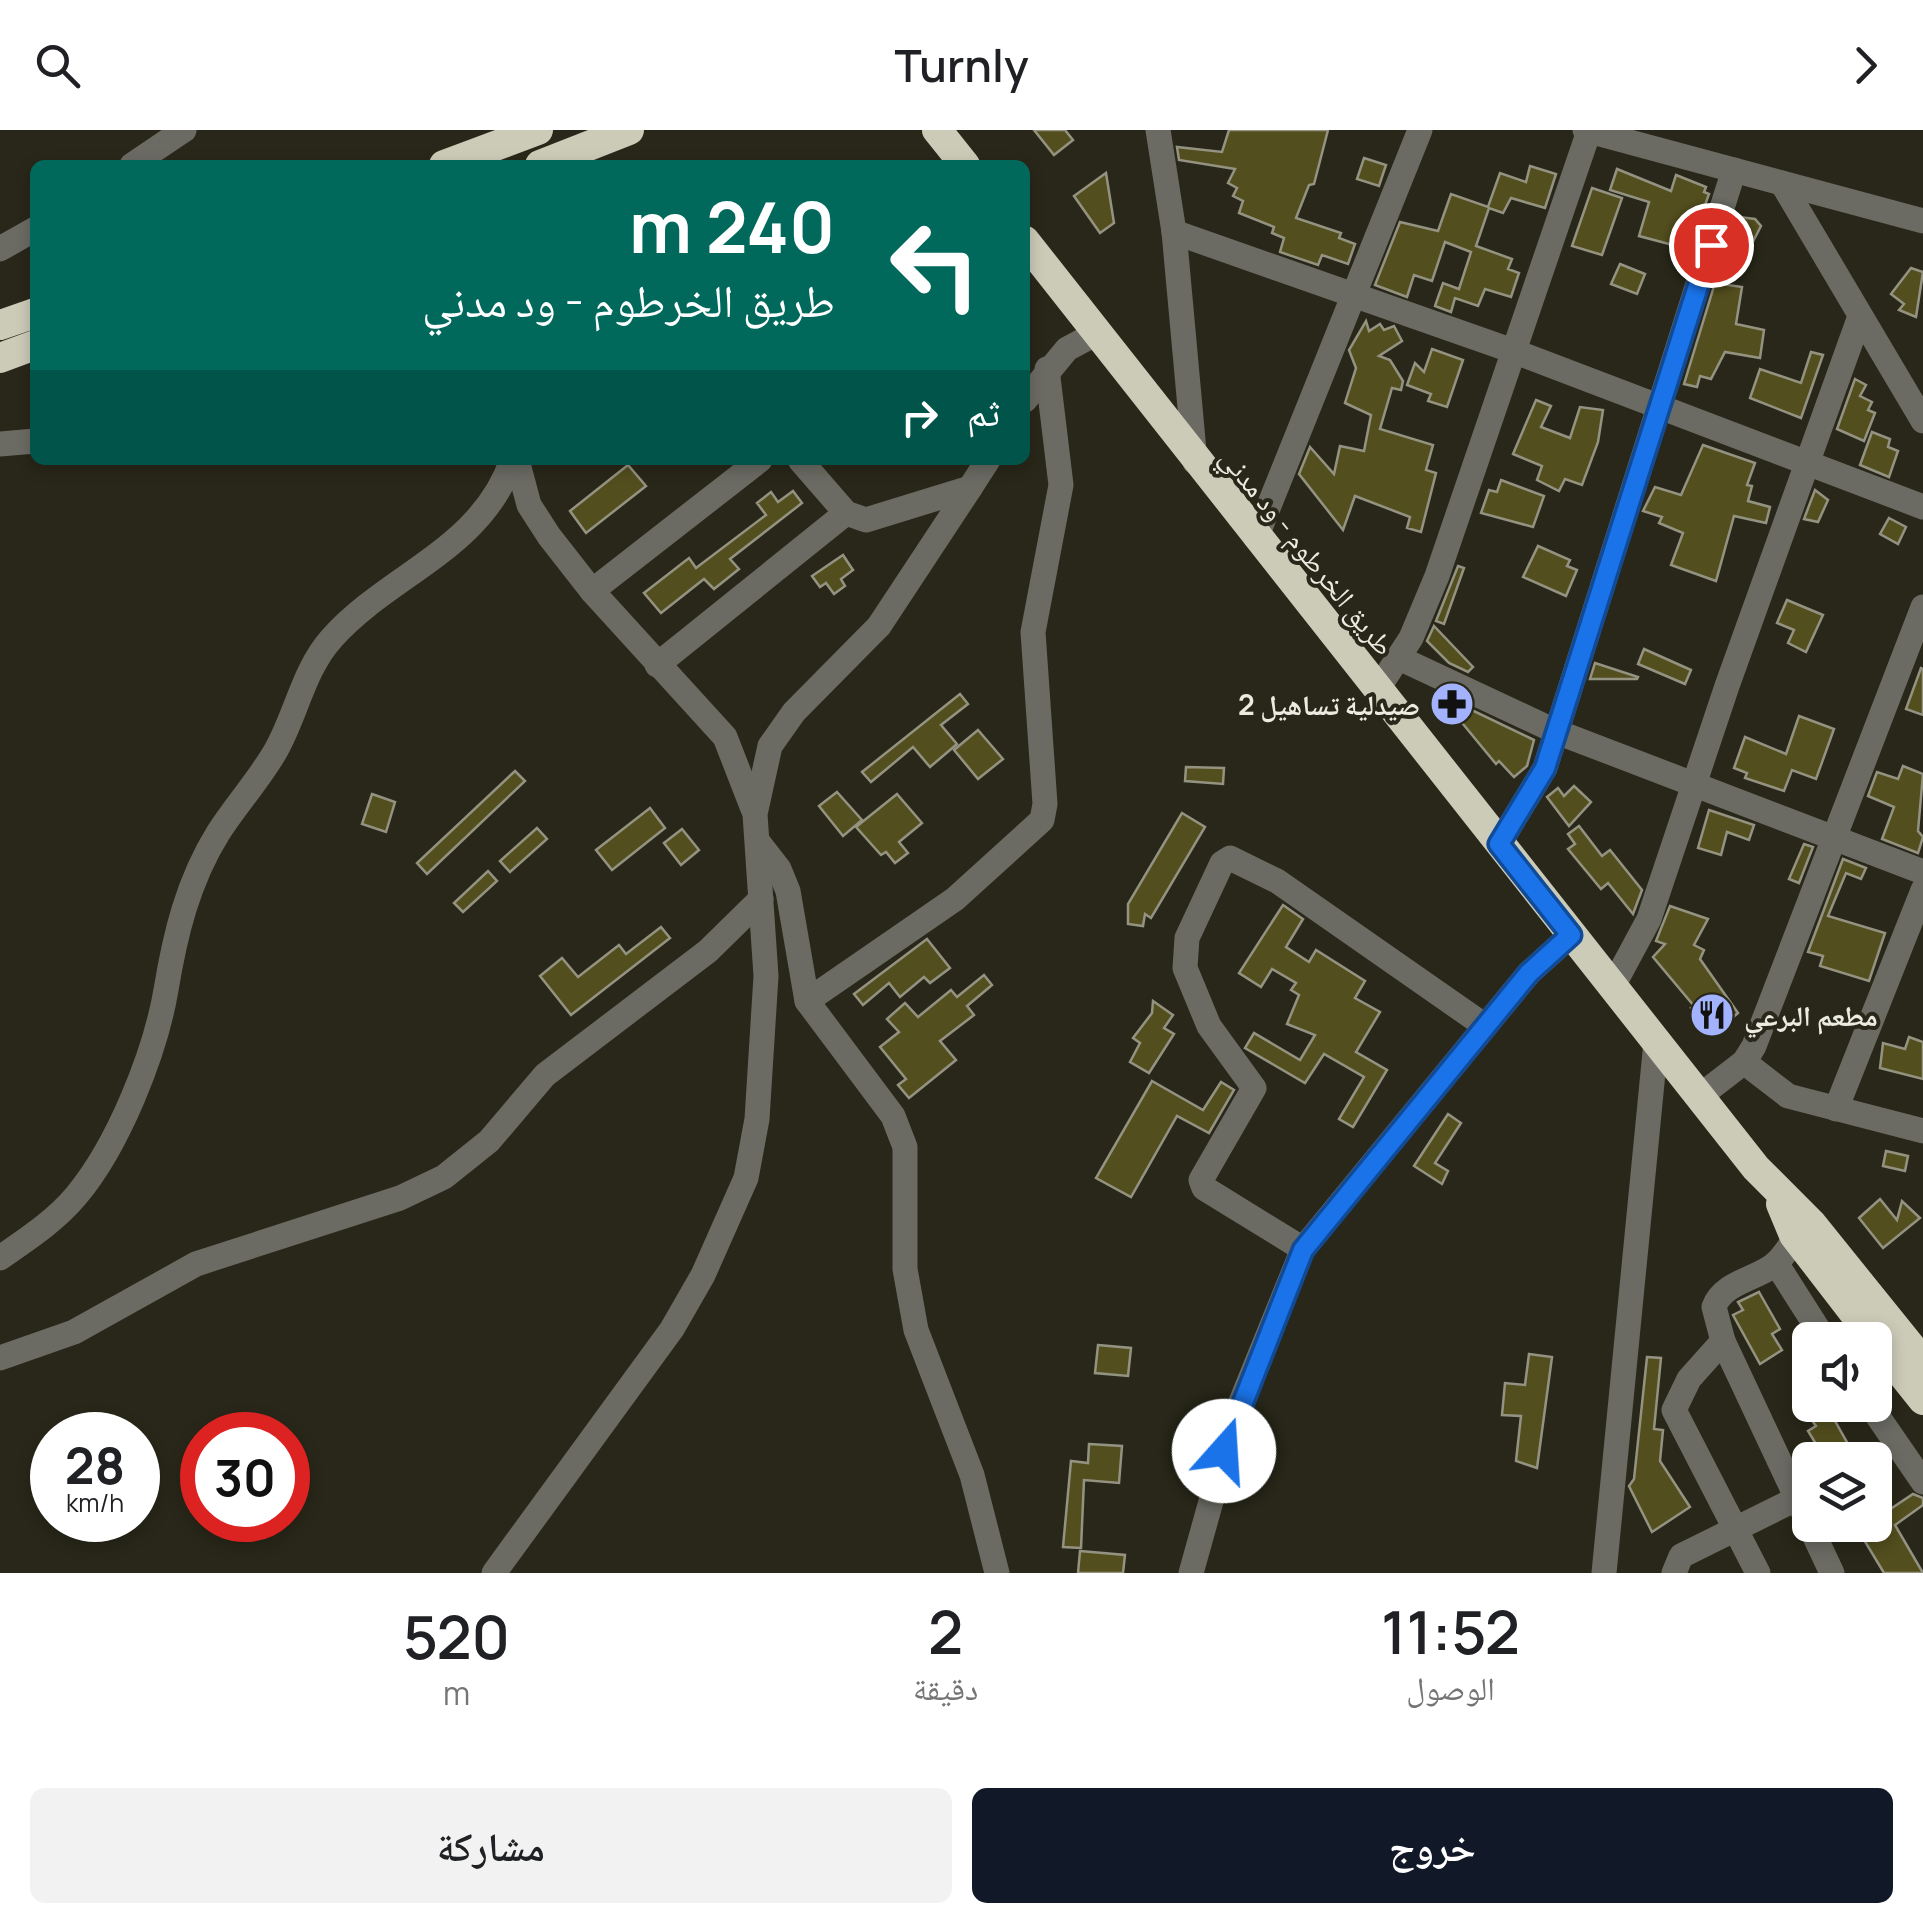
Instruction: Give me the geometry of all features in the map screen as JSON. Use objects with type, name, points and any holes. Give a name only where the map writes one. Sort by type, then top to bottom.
[{"type":"highway","points":[[457,160],[538,130]]},
{"type":"highway","points":[[553,160],[628,130]]},
{"type":"highway","points":[[937,130],[961,160]]},
{"type":"highway","name":"طريق الخرطوم - ود مدني","points":[[1030,247],[1195,462],[1803,1229]]},
{"type":"highway","points":[[0,325],[30,316]]},
{"type":"highway","points":[[0,358],[30,348]]},
{"type":"highway","points":[[1803,1229],[1863,1322]]},
{"type":"highway","points":[[1803,1229],[1923,1362]]},
{"type":"highway","points":[[1892,1361],[1923,1400]]},
{"type":"street","points":[[139,160],[184,130]]},
{"type":"street","points":[[1158,130],[1174,232],[1195,462]]},
{"type":"street","points":[[1256,538],[1420,130]]},
{"type":"street","points":[[1377,690],[1399,658],[1437,576],[1516,352],[1587,131],[1923,221]]},
{"type":"street","points":[[1499,844],[1545,768],[1734,170]]},
{"type":"street","points":[[1782,183],[1859,319],[1923,421]]},
{"type":"street","points":[[0,249],[30,232]]},
{"type":"street","points":[[1174,232],[1516,352],[1806,466],[1923,507]]},
{"type":"street","points":[[1613,986],[1650,919],[1693,785],[1859,319]]},
{"type":"street","points":[[1030,393],[1067,349],[1097,332]]},
{"type":"street","points":[[807,1001],[955,899],[1034,832],[1042,820],[1045,804],[1033,632],[1061,485],[1047,369]]},
{"type":"street","points":[[0,444],[30,441]]},
{"type":"street","points":[[0,1258],[46,1227],[77,1195],[121,1120],[144,1068],[166,990],[175,932],[200,870],[217,835],[275,752],[317,658],[354,616],[423,568],[472,526],[500,489],[512,465]]},
{"type":"street","points":[[494,1573],[672,1329],[703,1275],[754,1152],[766,976],[755,814],[725,736],[592,591],[529,505],[516,465]]},
{"type":"street","points":[[592,591],[754,465]]},
{"type":"street","points":[[804,465],[846,513],[876,519],[970,488]]},
{"type":"street","points":[[755,814],[764,762],[780,728],[878,626],[985,465]]},
{"type":"street","points":[[657,664],[846,513]]},
{"type":"street","points":[[1700,1096],[1744,1062],[1802,931],[1833,839],[1923,607]]},
{"type":"street","points":[[1399,658],[1557,732],[1923,872]]},
{"type":"street","points":[[758,842],[779,868],[788,891],[807,1001],[893,1116],[906,1148],[905,1269],[916,1330],[972,1475],[997,1573]]},
{"type":"street","points":[[1303,1250],[1204,1188],[1201,1180],[1254,1088],[1209,1026],[1185,968],[1186,938],[1222,863],[1230,858],[1239,860],[1277,881],[1485,1026]]},
{"type":"street","points":[[1836,1109],[1864,1048],[1923,890]]},
{"type":"street","points":[[0,1358],[74,1332],[196,1264],[400,1198],[444,1178],[490,1141],[545,1075],[708,951],[762,899]]},
{"type":"street","points":[[1191,1573],[1234,1419],[1303,1250],[1529,973],[1571,935]]},
{"type":"street","points":[[1604,1573],[1656,1042]]},
{"type":"street","points":[[1744,1062],[1788,1096],[1923,1131]]},
{"type":"street","points":[[1792,1489],[1723,1341],[1714,1306],[1717,1298],[1776,1263],[1803,1229]]},
{"type":"street","points":[[1776,1263],[1814,1322]]},
{"type":"street","points":[[1723,1341],[1689,1379],[1674,1410],[1733,1532],[1758,1573]]},
{"type":"street","points":[[1882,1422],[1923,1482]]},
{"type":"street","points":[[1674,1573],[1680,1556],[1792,1500]]},
{"type":"street","points":[[1817,1542],[1832,1573]]},
{"type":"building","points":[[1034,130],[1065,130],[1073,140],[1054,155]]},
{"type":"building","points":[[1229,130],[1328,130],[1314,184],[1309,185],[1296,218],[1341,233],[1339,238],[1355,244],[1348,264],[1322,255],[1318,265],[1280,252],[1284,238],[1272,233],[1274,227],[1239,213],[1243,201],[1233,196],[1237,188],[1228,183],[1235,169],[1179,160],[1177,147],[1222,152]]},
{"type":"building","points":[[1364,158],[1386,165],[1379,186],[1357,179]]},
{"type":"building","points":[[1530,166],[1556,174],[1545,208],[1511,198],[1503,213],[1489,208],[1476,246],[1512,259],[1508,269],[1519,273],[1511,297],[1485,289],[1478,306],[1455,298],[1451,312],[1435,306],[1443,283],[1459,289],[1471,252],[1445,242],[1432,281],[1414,275],[1407,297],[1375,285],[1400,222],[1438,231],[1451,194],[1488,207],[1500,173],[1526,182]]},
{"type":"building","points":[[1617,169],[1671,191],[1676,175],[1706,187],[1704,192],[1709,194],[1692,242],[1686,240],[1684,248],[1639,236],[1649,202],[1610,190]]},
{"type":"building","points":[[1106,173],[1114,223],[1100,233],[1074,196]]},
{"type":"building","points":[[1592,188],[1622,198],[1602,255],[1572,246]]},
{"type":"building","points":[[1739,217],[1755,219],[1761,226],[1745,257],[1732,255]]},
{"type":"building","points":[[1620,264],[1645,274],[1637,294],[1611,284]]},
{"type":"building","points":[[1911,268],[1923,272],[1916,317],[1899,310],[1904,304],[1891,294]]},
{"type":"building","points":[[1715,283],[1742,287],[1736,324],[1764,330],[1760,358],[1725,352],[1711,379],[1700,376],[1697,387],[1684,384]]},
{"type":"building","points":[[1366,321],[1369,331],[1380,324],[1384,330],[1394,326],[1402,341],[1379,356],[1390,360],[1403,381],[1401,390],[1392,388],[1380,429],[1433,445],[1426,470],[1436,473],[1421,532],[1407,528],[1410,517],[1355,496],[1343,530],[1299,474],[1310,447],[1334,474],[1340,446],[1364,451],[1371,415],[1345,403],[1356,368],[1349,350]]},
{"type":"building","points":[[1432,349],[1463,360],[1447,407],[1428,401],[1431,394],[1407,385],[1415,363],[1424,372]]},
{"type":"building","points":[[1811,352],[1823,355],[1801,418],[1750,398],[1760,369],[1801,383]]},
{"type":"building","points":[[1855,379],[1866,385],[1860,396],[1872,402],[1868,410],[1875,413],[1864,441],[1837,429]]},
{"type":"building","points":[[1536,400],[1551,406],[1541,427],[1570,438],[1580,407],[1603,410],[1598,442],[1582,485],[1565,479],[1559,491],[1537,480],[1542,466],[1513,454]]},
{"type":"building","points":[[1872,432],[1890,439],[1888,447],[1898,451],[1889,477],[1860,465]]},
{"type":"building","points":[[1703,445],[1755,463],[1747,485],[1752,486],[1748,501],[1770,507],[1766,523],[1734,516],[1716,581],[1671,565],[1683,533],[1659,523],[1662,517],[1643,511],[1655,487],[1681,495]]},
{"type":"building","points":[[628,465],[646,486],[586,533],[570,511]]},
{"type":"building","points":[[1501,480],[1544,496],[1533,527],[1481,513],[1489,490],[1497,492]]},
{"type":"building","points":[[1815,490],[1828,500],[1818,522],[1804,519]]},
{"type":"building","points":[[793,491],[802,503],[730,559],[739,569],[714,589],[704,579],[661,613],[644,593],[689,558],[696,568],[766,515],[757,503],[771,492],[778,502]]},
{"type":"building","points":[[1889,518],[1906,527],[1898,544],[1880,534]]},
{"type":"building","points":[[1538,546],[1570,560],[1567,566],[1577,570],[1566,596],[1523,577]]},
{"type":"building","points":[[843,555],[853,570],[841,579],[845,586],[834,594],[826,583],[820,587],[812,576]]},
{"type":"building","points":[[1458,566],[1464,568],[1444,624],[1436,621]]},
{"type":"building","points":[[1787,600],[1823,615],[1806,652],[1788,643],[1794,630],[1777,623]]},
{"type":"building","points":[[1434,626],[1473,667],[1468,672],[1449,663],[1427,641]]},
{"type":"building","points":[[1644,649],[1691,670],[1685,684],[1638,664]]},
{"type":"building","points":[[1595,663],[1638,677],[1590,679]]},
{"type":"building","points":[[1923,669],[1923,715],[1906,709]]},
{"type":"building","points":[[960,694],[968,704],[941,725],[957,744],[930,767],[913,747],[871,782],[862,772]]},
{"type":"building","points":[[1455,702],[1534,740],[1527,766],[1514,777],[1499,761],[1496,764],[1449,707]]},
{"type":"building","points":[[1799,716],[1834,729],[1816,779],[1792,770],[1784,791],[1745,778],[1747,773],[1734,768],[1745,737],[1786,754]]},
{"type":"building","points":[[978,730],[1003,759],[978,779],[954,750]]},
{"type":"building","points":[[1903,766],[1923,774],[1918,831],[1923,837],[1918,853],[1882,839],[1894,807],[1868,796],[1877,772],[1898,779]]},
{"type":"building","points":[[1186,767],[1224,768],[1223,784],[1185,781]]},
{"type":"building","points":[[515,771],[525,781],[427,874],[417,863]]},
{"type":"building","points":[[1574,786],[1591,802],[1569,826],[1547,797],[1558,788],[1564,796]]},
{"type":"building","points":[[837,792],[862,820],[843,836],[819,806]]},
{"type":"building","points":[[372,794],[395,802],[386,832],[362,824]]},
{"type":"building","points":[[897,794],[922,823],[899,842],[908,853],[895,863],[886,852],[881,855],[856,827]]},
{"type":"building","points":[[650,808],[665,828],[612,870],[596,850]]},
{"type":"building","points":[[1709,810],[1754,825],[1749,840],[1727,832],[1721,855],[1698,848]]},
{"type":"building","points":[[1182,813],[1205,827],[1151,918],[1145,914],[1143,926],[1128,924],[1128,904]]},
{"type":"building","points":[[1579,826],[1602,856],[1610,850],[1642,890],[1633,914],[1608,883],[1601,889],[1568,849],[1575,844],[1568,834]]},
{"type":"building","points":[[537,828],[547,839],[510,872],[500,861]]},
{"type":"building","points":[[682,829],[699,850],[681,865],[664,843]]},
{"type":"building","points":[[1804,844],[1813,847],[1799,883],[1789,879]]},
{"type":"building","points":[[1843,859],[1866,868],[1861,879],[1846,873],[1828,916],[1885,933],[1869,981],[1820,966],[1823,956],[1808,952]]},
{"type":"building","points":[[488,871],[497,881],[463,912],[454,903]]},
{"type":"building","points":[[1283,905],[1303,919],[1286,947],[1309,962],[1316,950],[1365,981],[1355,998],[1380,1012],[1356,1052],[1387,1070],[1353,1127],[1339,1119],[1364,1077],[1324,1054],[1305,1083],[1245,1048],[1254,1033],[1300,1060],[1315,1035],[1287,1024],[1299,995],[1291,990],[1296,983],[1272,969],[1261,987],[1239,973]]},
{"type":"building","points":[[1670,906],[1708,919],[1694,945],[1704,950],[1700,959],[1738,1013],[1712,1035],[1691,1008],[1694,1006],[1653,957],[1665,944],[1656,941]]},
{"type":"building","points":[[661,927],[670,938],[571,1015],[540,976],[562,958],[578,977],[619,945],[626,954]]},
{"type":"building","points":[[927,939],[950,968],[930,983],[924,977],[900,997],[889,983],[863,1005],[854,994]]},
{"type":"building","points":[[984,975],[992,985],[967,1006],[974,1015],[940,1041],[956,1060],[909,1098],[898,1085],[906,1079],[880,1047],[899,1032],[887,1019],[905,1003],[918,1017],[951,990],[957,997]]},
{"type":"building","points":[[1153,1001],[1173,1015],[1164,1028],[1174,1034],[1149,1073],[1130,1062],[1140,1043],[1133,1038],[1152,1013]]},
{"type":"building","points":[[1909,1037],[1923,1042],[1923,1079],[1880,1068],[1883,1043],[1905,1049]]},
{"type":"building","points":[[1152,1081],[1203,1110],[1221,1082],[1234,1090],[1209,1133],[1177,1116],[1131,1197],[1096,1178]]},
{"type":"building","points":[[1448,1114],[1461,1123],[1435,1163],[1448,1171],[1442,1184],[1414,1166]]},
{"type":"building","points":[[1886,1151],[1908,1156],[1905,1171],[1883,1166]]},
{"type":"building","points":[[1880,1199],[1897,1220],[1902,1201],[1920,1218],[1883,1248],[1859,1218]]},
{"type":"building","points":[[1759,1292],[1780,1329],[1772,1334],[1782,1350],[1760,1364],[1733,1315],[1743,1310],[1738,1302]]},
{"type":"building","points":[[1098,1345],[1131,1348],[1128,1376],[1095,1373]]},
{"type":"building","points":[[1529,1354],[1552,1357],[1537,1468],[1516,1461],[1521,1416],[1502,1415],[1505,1383],[1525,1385]]},
{"type":"building","points":[[1647,1357],[1661,1358],[1654,1429],[1663,1430],[1660,1461],[1690,1507],[1652,1532],[1629,1486],[1634,1479]]},
{"type":"building","points":[[1813,1422],[1836,1422],[1847,1442],[1815,1442],[1808,1431],[1816,1426]]},
{"type":"building","points":[[1089,1444],[1122,1446],[1119,1483],[1084,1480],[1081,1548],[1063,1547],[1071,1461],[1088,1463]]},
{"type":"building","points":[[1913,1494],[1923,1498],[1923,1505],[1895,1525],[1923,1573],[1884,1573],[1865,1542],[1892,1542],[1892,1508]]},
{"type":"building","points":[[1080,1551],[1125,1555],[1123,1573],[1078,1573]]},
{"type":"place","name":"صيدلية تساهيل 2","points":[[1452,704]]},
{"type":"place","name":"مطعم البرعي","points":[[1712,1015]]},
{"type":"route","points":[[1224,1451],[1303,1250],[1529,973],[1571,935],[1499,844],[1545,768],[1711,245]]}]
